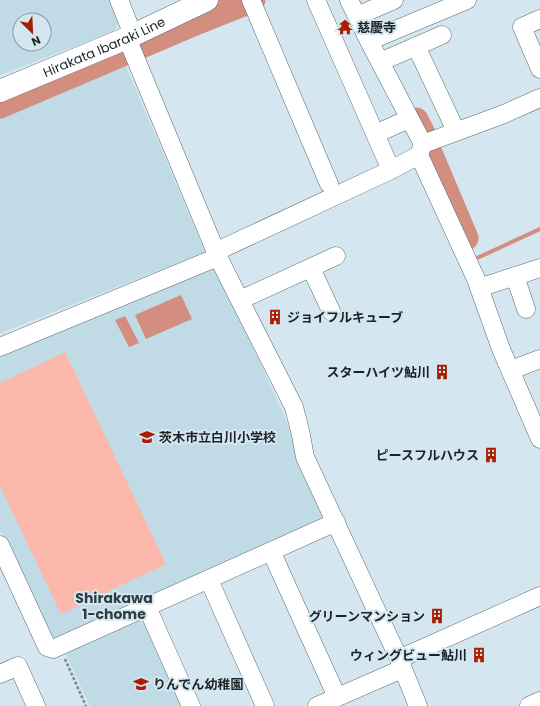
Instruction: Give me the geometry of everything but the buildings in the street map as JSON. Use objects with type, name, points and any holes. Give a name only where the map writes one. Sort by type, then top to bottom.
[{"type":"main road","name":"Hirakata Ibaraki Line","points":[[0,91],[130,37],[207,0]]},
{"type":"street","points":[[119,0],[130,37],[217,254],[294,407],[305,457],[336,522],[418,706]]},
{"type":"street","points":[[316,0],[391,170]]},
{"type":"street","points":[[349,0],[360,15],[383,61],[409,119],[424,146],[484,287],[501,349],[540,439]]},
{"type":"street","points":[[360,15],[394,0]]},
{"type":"street","points":[[372,40],[467,0]]},
{"type":"street","points":[[252,2],[329,184]]},
{"type":"street","points":[[540,19],[522,27],[540,69]]},
{"type":"street","points":[[383,61],[442,35]]},
{"type":"street","points":[[416,46],[456,131]]},
{"type":"street","points":[[0,347],[217,254],[391,170],[424,146],[456,131],[504,114],[540,98]]},
{"type":"street","points":[[375,134],[409,119]]},
{"type":"street","points":[[240,300],[336,256]]},
{"type":"street","points":[[311,268],[331,311]]},
{"type":"street","points":[[484,287],[540,268]]},
{"type":"street","points":[[515,276],[526,309]]},
{"type":"street","points":[[519,367],[540,359]]},
{"type":"street","points":[[0,545],[7,580],[47,647],[53,649],[336,522]]},
{"type":"street","points":[[271,551],[338,697]]},
{"type":"street","points":[[209,580],[265,706]]},
{"type":"street","points":[[317,706],[338,697],[400,664],[540,596]]},
{"type":"street","points":[[147,608],[191,706]]},
{"type":"street","points":[[0,674],[18,666],[36,706]]},
{"type":"street","points":[[529,706],[540,701]]},
{"type":"path","points":[[59,646],[86,706]]},
{"type":"shaded area","points":[[0,0],[111,0],[119,21],[114,31],[0,75]]},
{"type":"shaded area","points":[[124,62],[205,252],[0,333],[0,115]]},
{"type":"shaded area","name":"茨木市立白川小学校","points":[[216,264],[330,519],[51,640],[0,530],[0,356]]},
{"type":"shaded area","points":[[181,295],[192,319],[146,339],[135,315]]},
{"type":"shaded area","points":[[125,316],[139,343],[129,347],[115,320]]},
{"type":"shaded area","points":[[65,352],[166,564],[61,614],[0,486],[0,383]]},
{"type":"shaded area","points":[[135,619],[146,622],[184,706],[90,706],[65,652]]},
{"type":"waterway","points":[[0,106],[253,0]]},
{"type":"waterway","points":[[416,120],[425,137],[428,148],[466,238]]},
{"type":"waterway","points":[[476,262],[475,259],[540,229]]},
{"type":"place","name":"慈慶寺","points":[[345,27]]},
{"type":"place","name":"ジョイフルキューブ","points":[[275,317]]},
{"type":"place","name":"スターハイツ鮎川","points":[[442,372]]},
{"type":"place","name":"茨木市立白川小学校","points":[[147,437]]},
{"type":"place","name":"ピースフルハウス","points":[[491,455]]},
{"type":"place","name":"グリーンマンション","points":[[437,616]]},
{"type":"place","name":"ウィングビュー鮎川","points":[[479,655]]},
{"type":"place","name":"りんでん幼稚園","points":[[141,684]]},
{"type":"district","name":"Shirakawa 1-chome","points":[[114,606]]}]
